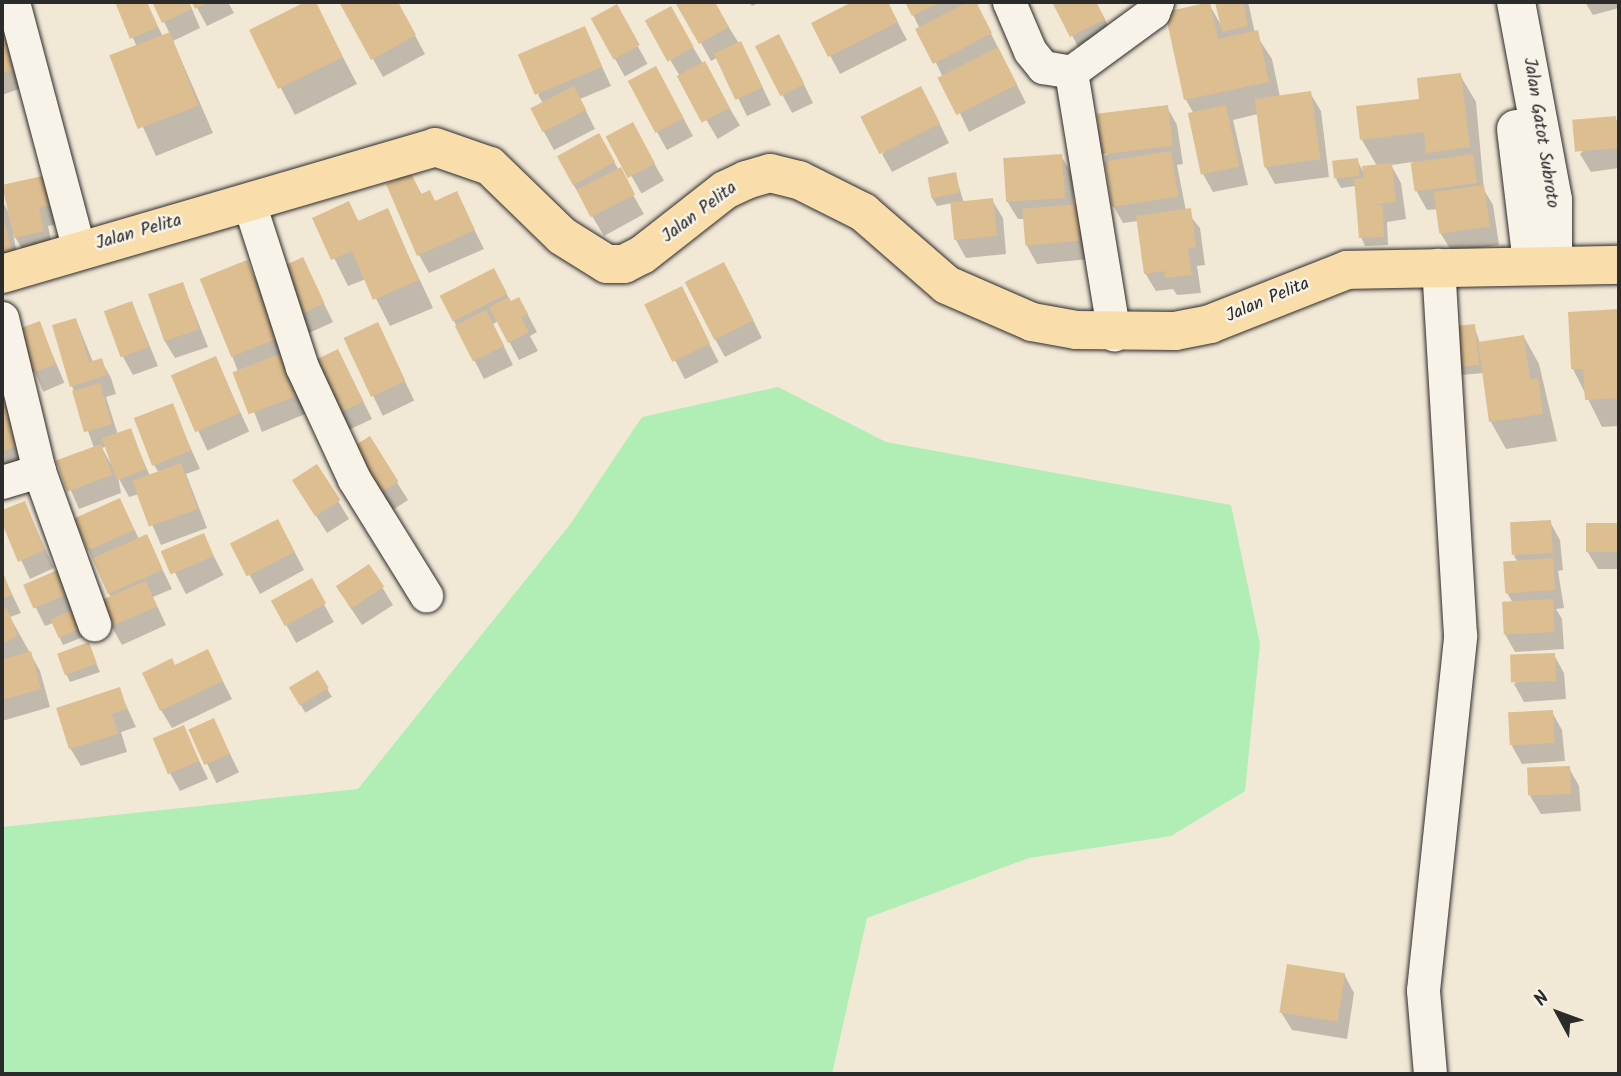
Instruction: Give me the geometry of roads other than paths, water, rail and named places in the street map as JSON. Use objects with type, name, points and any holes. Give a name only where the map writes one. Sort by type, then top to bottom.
[{"type":"highway","name":"Jalan Pelita","points":[[2,274],[249,203],[420,149],[446,149],[491,166],[584,252],[607,264],[624,264],[659,244],[725,190],[771,173],[827,191],[851,205],[947,285],[998,309],[1032,322],[1114,334],[1175,331],[1210,324],[1347,270],[1438,265],[1619,265]]},
{"type":"street","points":[[13,2],[79,250]]},
{"type":"street","points":[[1009,2],[1030,51],[1043,66],[1071,72],[1153,12],[1157,2]]},
{"type":"street","name":"Jalan Gatot Subroto","points":[[1491,2],[1542,266]]},
{"type":"street","name":"Jalan Gatot Subroto","points":[[1516,2],[1553,201],[1542,266]]},
{"type":"street","points":[[1071,72],[1114,334]]},
{"type":"street","points":[[249,203],[302,367],[354,479],[426,595]]},
{"type":"street","points":[[1430,1074],[1423,990],[1460,635],[1438,265]]},
{"type":"street","points":[[2,318],[39,471],[94,624]]},
{"type":"street","points":[[2,482],[39,471]]}]
